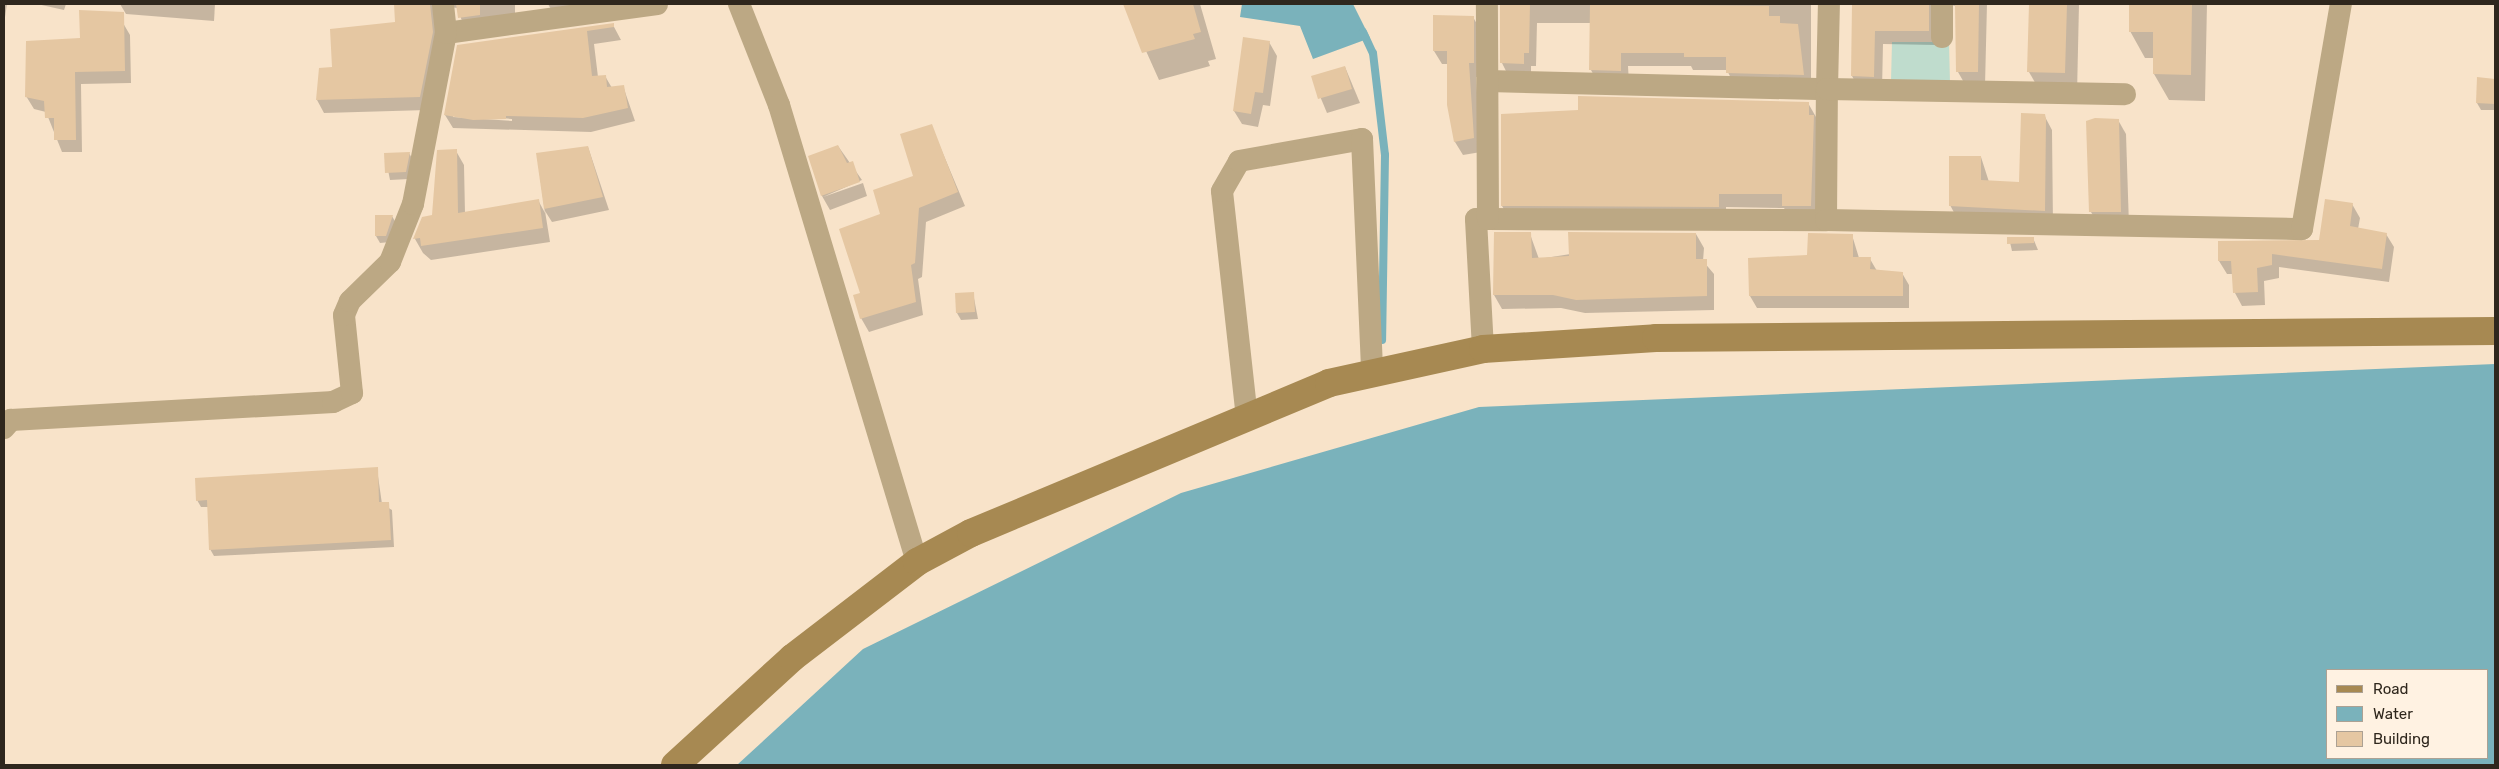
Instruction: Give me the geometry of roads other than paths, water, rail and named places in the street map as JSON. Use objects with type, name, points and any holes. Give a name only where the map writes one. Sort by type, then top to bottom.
[{"type":"street","points":[[4,428],[11,420],[334,402],[352,393],[344,315],[350,301],[390,262],[413,204],[446,33],[443,4]]},
{"type":"street","points":[[446,33],[657,4]]},
{"type":"street","points":[[739,4],[779,105],[917,562]]},
{"type":"street","points":[[1487,4],[1488,219]]},
{"type":"street","points":[[1826,220],[1829,4]]},
{"type":"street","points":[[1942,4],[1942,37]]},
{"type":"street","points":[[1483,349],[1476,219],[1826,220],[2302,229],[2341,4]]},
{"type":"street","points":[[1488,81],[2125,94]]},
{"type":"street","points":[[1246,418],[1222,191],[1240,161],[1362,139],[1372,372]]},
{"type":"street","points":[[675,765],[807,646],[917,562],[971,533],[1329,383],[1372,372],[1483,349],[1656,338],[2495,331]]},
{"type":"water","points":[[1242,4],[1353,4],[1370,38],[1313,59],[1300,26],[1240,17]]},
{"type":"water","points":[[2495,364],[2495,765],[737,765],[863,649],[1181,493],[1479,407]]},
{"type":"waterway","points":[[1363,32],[1373,53],[1385,155],[1382,340]]}]
